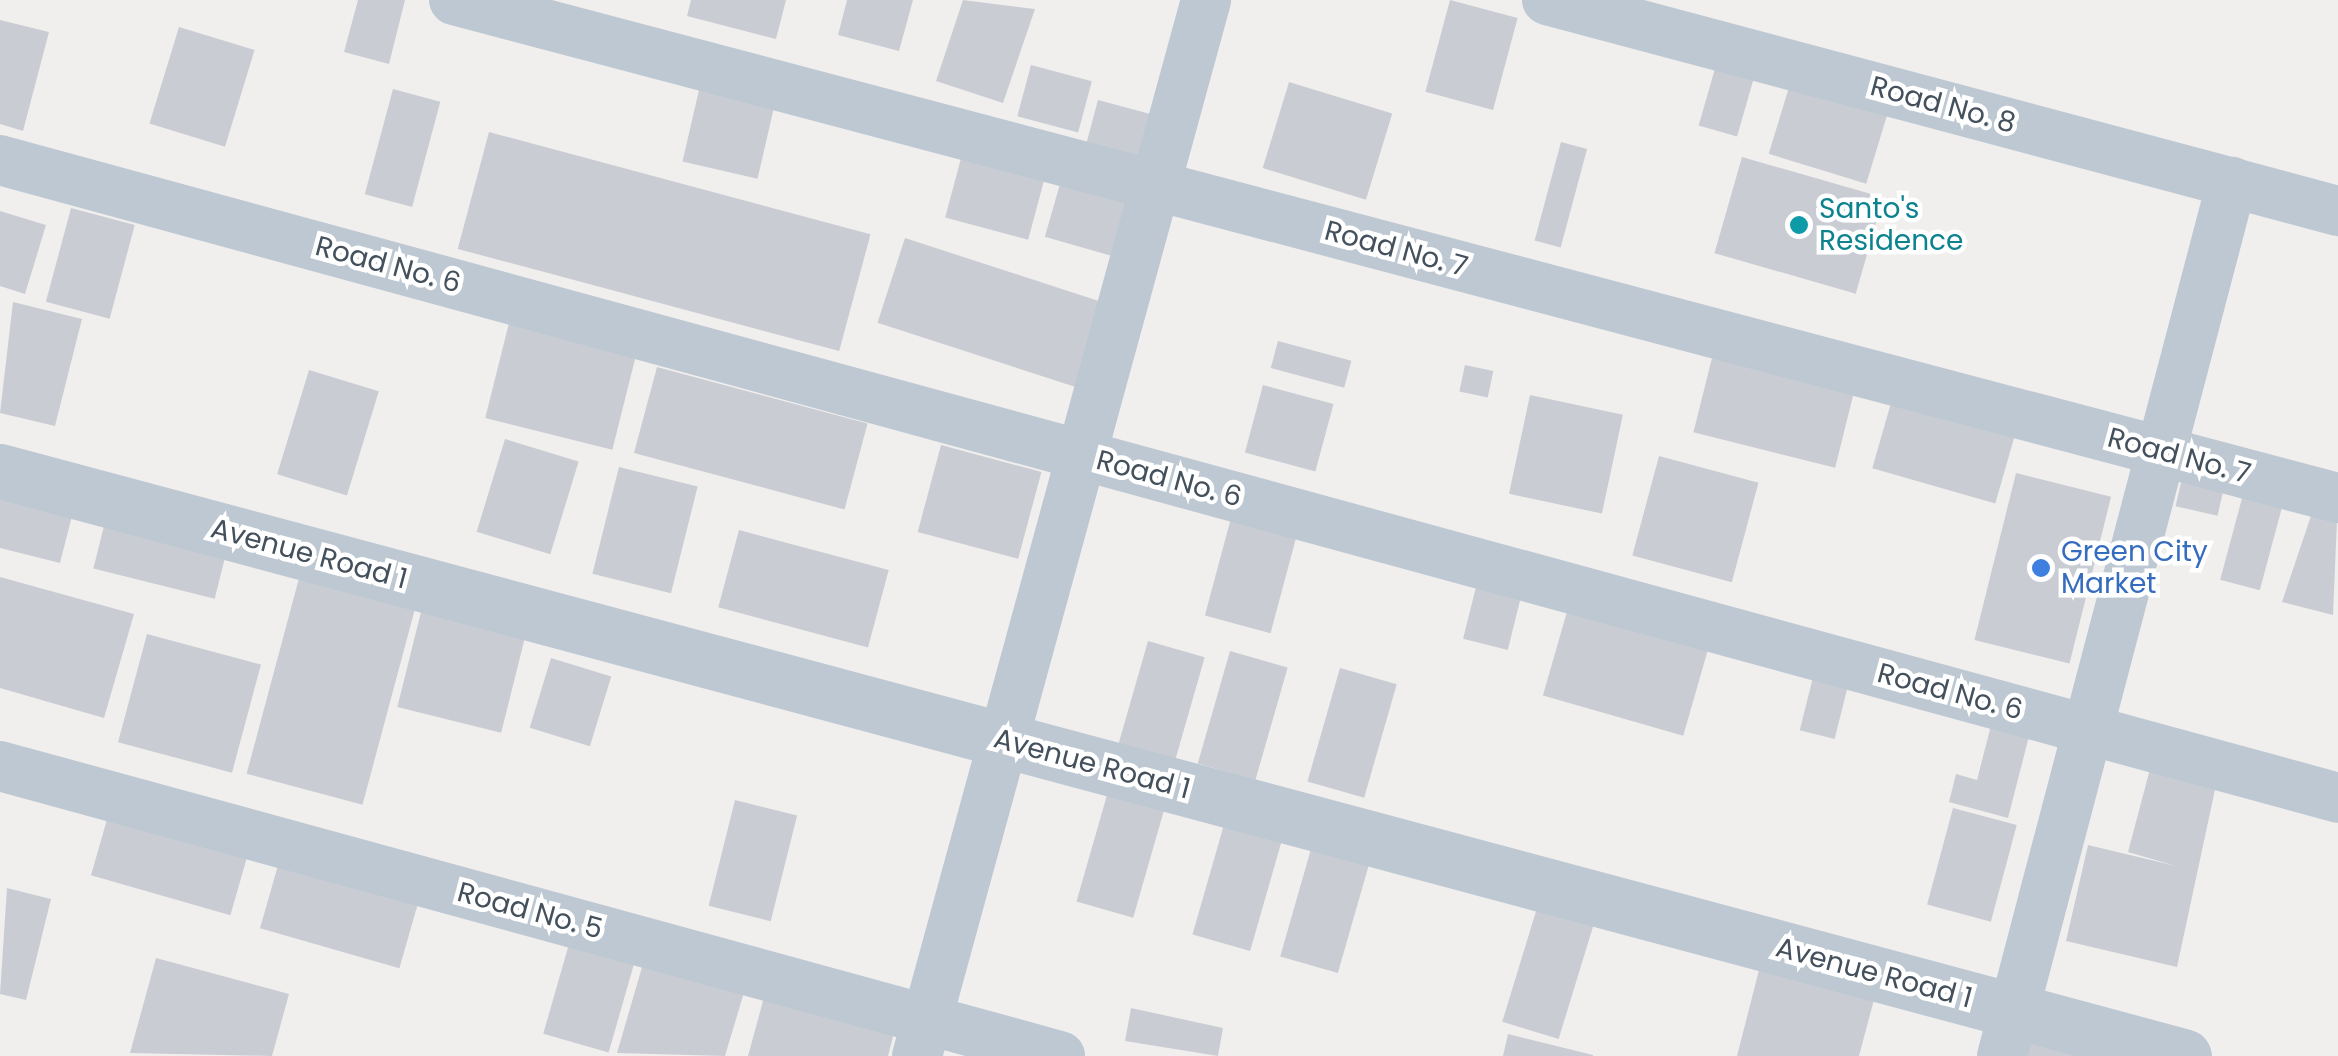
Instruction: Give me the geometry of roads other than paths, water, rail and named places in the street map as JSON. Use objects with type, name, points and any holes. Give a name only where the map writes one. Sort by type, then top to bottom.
[{"type":"street","name":"Road No. 7","points":[[454,0],[2338,498]]},
{"type":"street","points":[[922,1038],[1206,0]]},
{"type":"street","name":"Road No. 8","points":[[1547,0],[2338,211]]},
{"type":"street","name":"Road No. 6","points":[[0,160],[2338,798]]},
{"type":"street","points":[[2008,1033],[2232,182]]},
{"type":"street","name":"Avenue Road 1","points":[[0,471],[1004,740],[2008,1033],[2184,1056]]},
{"type":"street","name":"Road No. 5","points":[[0,766],[922,1038],[1060,1056]]},
{"type":"place","name":"Santo's Residence","points":[[1799,225]]},
{"type":"place","name":"Green City Market","points":[[2041,568]]}]
